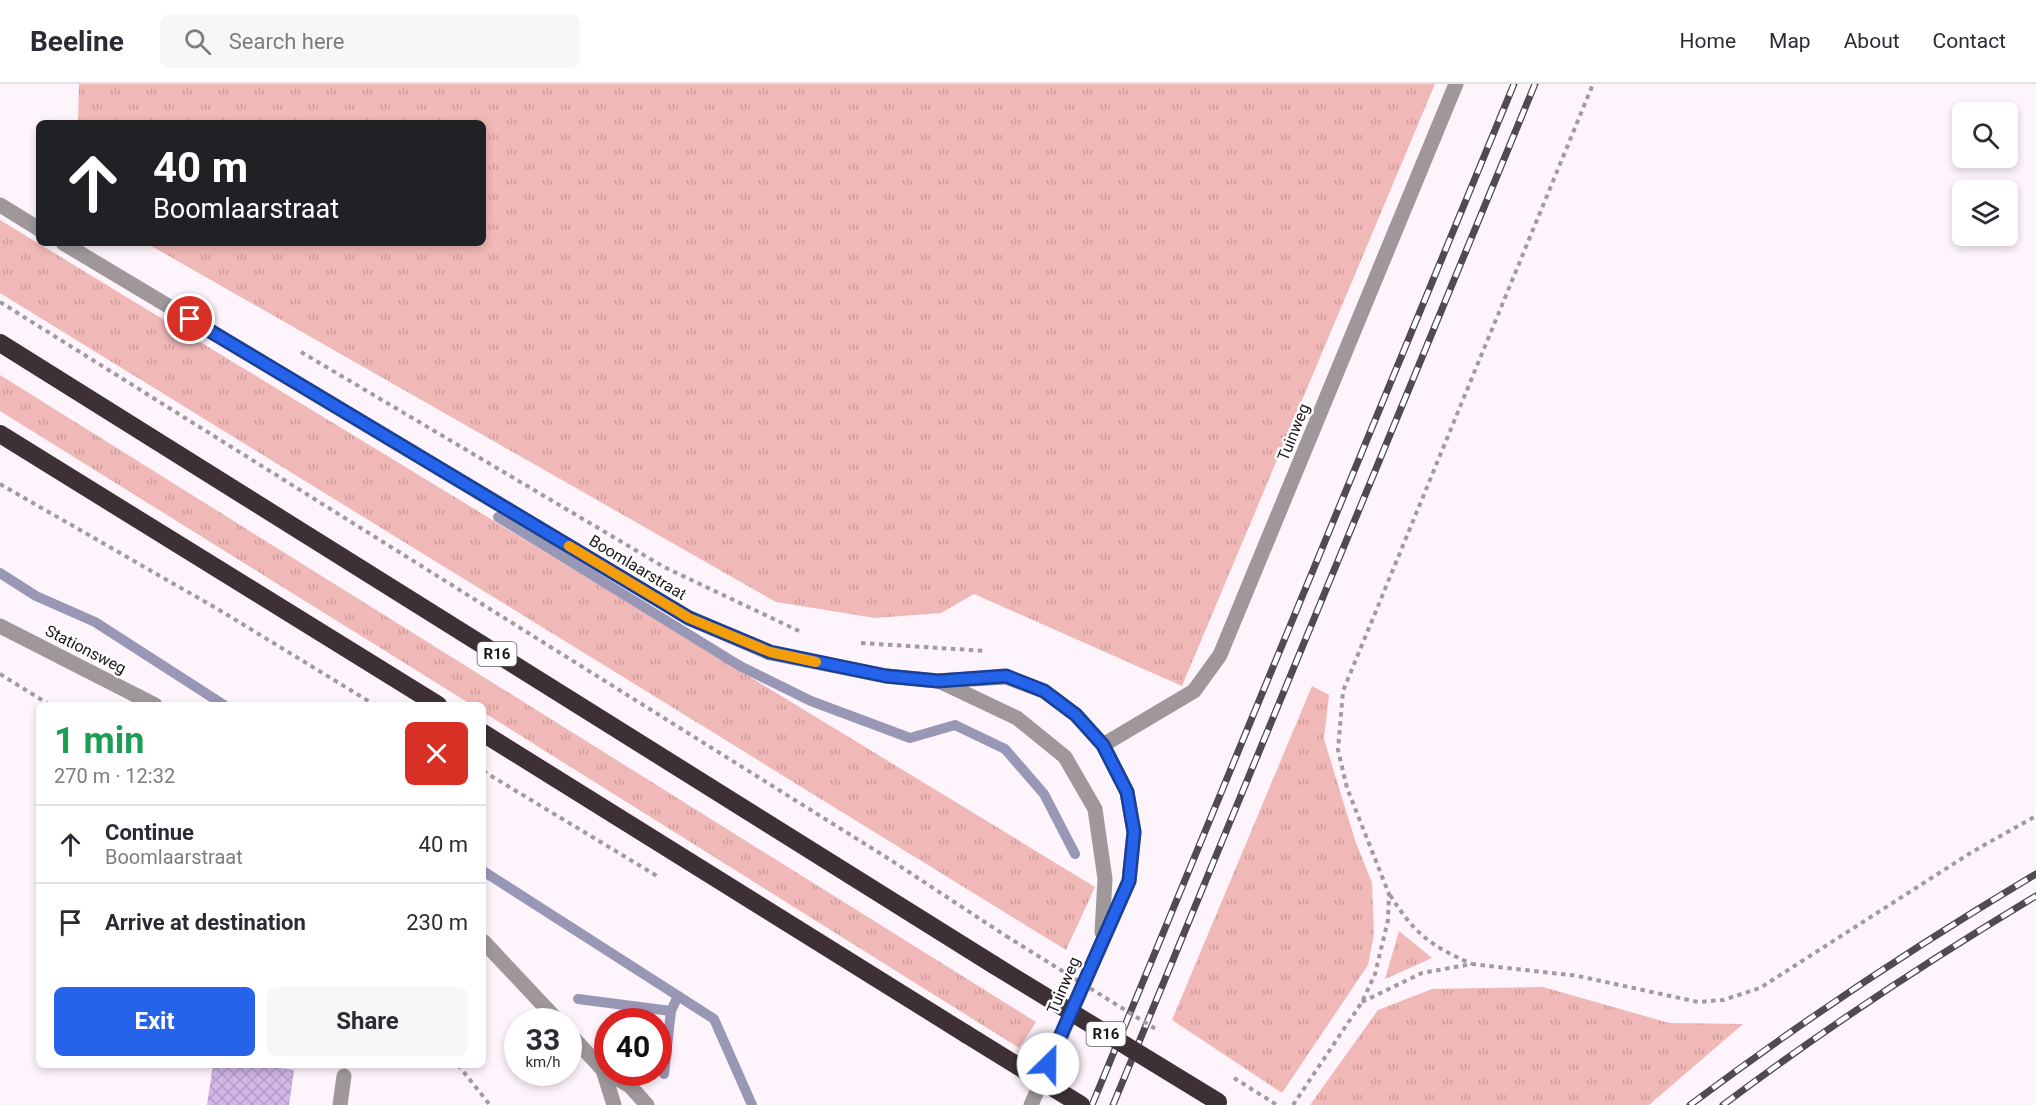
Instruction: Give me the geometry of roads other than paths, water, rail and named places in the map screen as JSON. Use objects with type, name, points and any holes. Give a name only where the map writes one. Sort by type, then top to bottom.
[{"type":"highway","name":"R16","points":[[0,343],[994,965],[1222,1105]]},
{"type":"highway","points":[[0,434],[433,702]]},
{"type":"highway","points":[[486,735],[1081,1105]]},
{"type":"street","name":"Tuinweg","points":[[1103,745],[1194,690],[1220,655],[1456,84]]},
{"type":"street","points":[[0,205],[36,227]]},
{"type":"street","name":"Boomlaarstraat","points":[[68,246],[689,618],[770,652],[886,676],[938,681],[1006,676],[1044,691],[1076,715],[1103,745],[1127,792],[1134,832],[1129,881]]},
{"type":"street","name":"Stationsweg","points":[[0,626],[149,702]]},
{"type":"street","points":[[938,681],[1017,718],[1065,757],[1095,809],[1105,879],[1101,942]]},
{"type":"street","name":"Tuinweg","points":[[1031,1105],[1129,881]]},
{"type":"street","points":[[486,944],[546,1008]]},
{"type":"street","points":[[582,1047],[594,1060]]},
{"type":"street","points":[[340,1105],[344,1076]]},
{"type":"street","points":[[608,1086],[615,1105]]},
{"type":"street","points":[[630,1086],[647,1105]]},
{"type":"waterway","points":[[498,517],[740,666],[811,701],[910,738],[955,725],[1005,749],[1044,794],[1075,854]]},
{"type":"waterway","points":[[0,573],[36,596],[95,622],[219,702]]},
{"type":"waterway","points":[[486,873],[714,1019],[752,1105]]},
{"type":"waterway","points":[[672,1009],[678,996]]},
{"type":"waterway","points":[[578,999],[648,1008]]},
{"type":"railway","points":[[1092,1105],[1514,84]]},
{"type":"railway","points":[[1113,1105],[1535,84]]},
{"type":"railway","points":[[1690,1105],[1860,985],[1947,928],[2036,874]]},
{"type":"railway","points":[[1723,1105],[1799,1049],[1877,996],[2036,896]]}]
